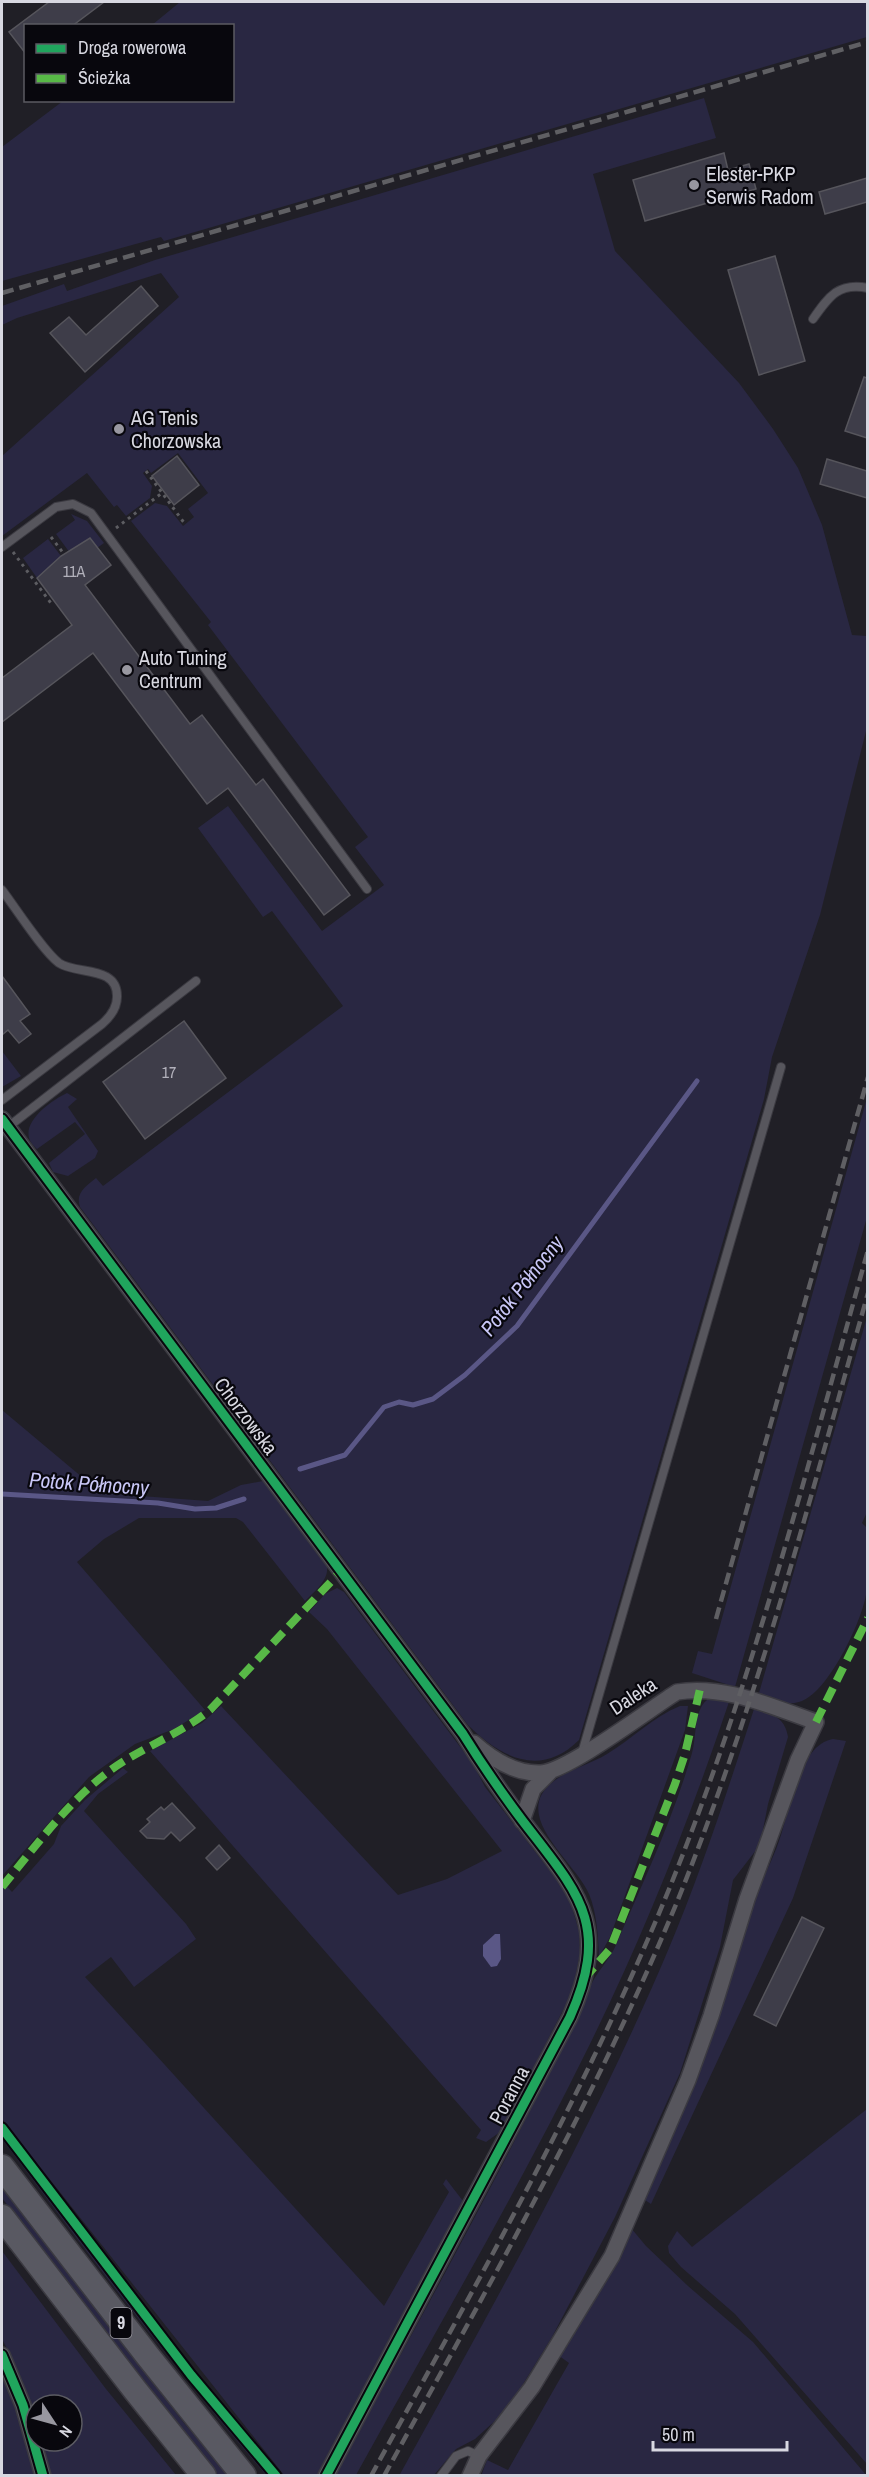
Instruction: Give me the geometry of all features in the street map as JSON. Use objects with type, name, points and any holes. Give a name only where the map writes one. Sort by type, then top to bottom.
[{"type":"main road","name":"9","points":[[2,2167],[147,2355],[244,2475]]},
{"type":"main road","name":"9","points":[[2,2217],[108,2357],[204,2475]]},
{"type":"street","name":"Chorzowska","points":[[5,1123],[463,1734]]},
{"type":"street","name":"Daleka","points":[[479,2457],[532,2387],[612,2256],[688,2080],[711,2016],[750,1889],[798,1760],[816,1722],[750,1699],[705,1689],[677,1692],[582,1755],[550,1772],[533,1789],[522,1821]]},
{"type":"street","points":[[463,1734],[491,1758],[512,1767],[538,1773],[550,1772]]},
{"type":"street","name":"Poranna","points":[[326,2475],[570,2017],[584,1979],[588,1939],[585,1914],[575,1889],[561,1867],[522,1821],[463,1734]]},
{"type":"street","points":[[2,2355],[23,2405],[43,2475]]},
{"type":"street","points":[[470,2475],[479,2457]]},
{"type":"lane","points":[[813,319],[839,289],[854,285],[867,288]]},
{"type":"lane","points":[[4,545],[56,507],[65,503],[73,504],[91,513],[367,889]]},
{"type":"lane","points":[[2,890],[54,958],[67,967],[98,972],[107,977],[117,991],[117,1001],[113,1011],[102,1024],[2,1100]]},
{"type":"lane","points":[[5,1123],[196,981]]},
{"type":"lane","points":[[582,1755],[781,1068]]},
{"type":"lane","points":[[441,2475],[456,2456],[468,2451],[479,2457]]},
{"type":"path","points":[[146,471],[185,524]]},
{"type":"path","points":[[107,535],[162,493]]},
{"type":"path","points":[[51,537],[64,554]]},
{"type":"path","points":[[4,545],[53,606]]},
{"type":"shaded area","points":[[180,2],[867,2],[867,37],[164,241],[161,237],[2,281],[2,147],[62,102],[234,102],[234,24],[153,24]]},
{"type":"shaded area","points":[[704,98],[716,138],[593,174],[615,251],[739,383],[798,468],[822,525],[852,635],[867,636],[867,727],[820,915],[772,1057],[764,1099],[579,1740],[565,1752],[536,1761],[522,1759],[494,1747],[468,1725],[80,1207],[80,1194],[96,1178],[103,1186],[343,1006],[272,911],[263,917],[198,828],[228,806],[322,931],[384,885],[355,847],[368,837],[208,625],[211,622],[131,521],[155,503],[167,506],[183,526],[194,517],[188,509],[208,493],[178,453],[151,473],[148,469],[143,473],[152,486],[150,498],[126,516],[117,505],[114,507],[87,473],[2,536],[2,456],[179,297],[161,273],[17,318],[2,325],[2,306],[64,284],[67,291],[155,260]]},
{"type":"shaded area","points":[[71,514],[87,521],[104,543],[97,548],[90,538],[70,553],[56,534],[75,520]]},
{"type":"shaded area","points":[[48,539],[61,556],[37,578],[23,558]]},
{"type":"shaded area","points":[[2,1051],[21,1076],[2,1087]]},
{"type":"shaded area","points":[[67,1093],[77,1099],[68,1107],[98,1151],[95,1158],[68,1176],[53,1172],[49,1163],[85,1134],[75,1122],[37,1149],[30,1141],[28,1133],[30,1125],[43,1109]]},
{"type":"shaded area","points":[[867,1098],[867,1217],[735,1687],[692,1673],[698,1651],[712,1654]]},
{"type":"shaded area","points":[[867,1317],[868,1510],[862,1523],[867,1528],[868,1573],[865,1600],[853,1633],[824,1683],[802,1701],[780,1702],[759,1693]]},
{"type":"shaded area","points":[[2,1410],[101,1493],[208,1501],[241,1485],[263,1481],[327,1566],[327,1571],[320,1585],[305,1601],[243,1522],[236,1518],[139,1518],[104,1539],[77,1562],[205,1710],[174,1729],[135,1744],[89,1777],[2,1876]]},
{"type":"shaded area","points":[[337,1588],[344,1592],[473,1764],[485,1787],[568,1894],[579,1931],[580,1954],[572,1993],[500,2132],[486,2142],[476,2138],[481,2130],[150,1751],[202,1723],[221,1706],[398,1895],[447,1879],[502,1851],[327,1629],[309,1612],[325,1594]]},
{"type":"shaded area","points":[[710,1698],[729,1702],[664,1878],[608,2007],[503,2211],[356,2475],[335,2476],[500,2170],[594,1979],[616,1945],[667,1826],[692,1753],[698,1715]]},
{"type":"shaded area","points":[[680,1706],[688,1706],[685,1730],[610,1937],[599,1957],[597,1925],[592,1901],[582,1881],[549,1838],[541,1823],[538,1808],[542,1794],[560,1777],[607,1754],[661,1716]]},
{"type":"shaded area","points":[[754,1709],[777,1717],[784,1725],[788,1737],[768,1804],[760,1845],[733,1880],[720,1947],[680,2073],[615,2217],[552,2337],[507,2410],[475,2439],[456,2449],[434,2475],[399,2476],[541,2215],[608,2083],[693,1889]]},
{"type":"shaded area","points":[[833,1739],[846,1741],[793,1898],[651,2204],[642,2198],[756,1893],[778,1845],[799,1776],[813,1752],[822,1743]]},
{"type":"shaded area","points":[[123,1768],[128,1772],[98,1794],[84,1811],[186,1924],[196,1939],[134,1987],[111,1957],[85,1977],[384,2306],[449,2192],[443,2184],[446,2179],[463,2201],[462,2210],[317,2475],[284,2475],[2,2119],[2,1881],[12,1892],[54,1844],[61,1826],[85,1800]]},
{"type":"shaded area","points":[[495,1934],[500,1934],[501,1959],[497,1966],[491,1967],[483,1956],[483,1945]]},
{"type":"shaded area","points":[[867,2109],[867,2464],[735,2314],[681,2267],[669,2253],[668,2246],[677,2231],[692,2247]]},
{"type":"shaded area","points":[[2,2135],[133,2309],[269,2475],[266,2475],[231,2434],[164,2351],[2,2139]]},
{"type":"shaded area","points":[[2,2186],[184,2423],[229,2475],[218,2475],[2,2198]]},
{"type":"shaded area","points":[[631,2228],[646,2246],[688,2286],[753,2342],[867,2476],[481,2476],[487,2460],[508,2470],[569,2363],[558,2355],[588,2311]]},
{"type":"shaded area","points":[[2,2251],[106,2389],[176,2475],[51,2475],[45,2453],[84,2453],[84,2393],[26,2393],[2,2339]]},
{"type":"shaded area","points":[[2,2373],[14,2402],[24,2438],[24,2453],[28,2453],[34,2475],[2,2475]]},
{"type":"building","points":[[49,2],[104,2],[75,24],[24,24],[24,51],[9,32]]},
{"type":"building","name":"Elester-PKP Serwis Radom","points":[[724,153],[728,170],[749,164],[756,189],[645,221],[633,180]]},
{"type":"building","points":[[867,178],[867,202],[825,214],[819,192]]},
{"type":"building","points":[[775,256],[805,361],[759,375],[728,270]]},
{"type":"building","points":[[141,286],[158,306],[85,372],[50,333],[69,317],[86,335]]},
{"type":"building","points":[[864,377],[867,378],[867,438],[845,431]]},
{"type":"building","points":[[177,456],[199,485],[174,505],[152,476]]},
{"type":"building","points":[[827,459],[867,471],[867,498],[820,484]]},
{"type":"building","points":[[90,538],[111,565],[85,585],[190,724],[202,715],[256,785],[263,779],[350,895],[324,915],[228,788],[207,804],[93,653],[2,722],[2,678],[72,625],[37,578],[61,556]]},
{"type":"building","points":[[2,976],[30,1014],[20,1021],[31,1034],[19,1043],[8,1030],[2,1035]]},
{"type":"building","points":[[184,1021],[226,1078],[145,1139],[103,1082]]},
{"type":"building","points":[[172,1803],[195,1828],[180,1841],[171,1832],[164,1839],[147,1838],[140,1831],[150,1822],[147,1819],[161,1807],[164,1810]]},
{"type":"building","points":[[219,1845],[230,1858],[217,1870],[206,1858]]},
{"type":"building","points":[[802,1917],[824,1928],[776,2026],[754,2015]]},
{"type":"waterway","name":"Potok Północny","points":[[300,1469],[345,1455],[384,1407],[399,1402],[413,1405],[433,1399],[465,1375],[517,1326],[697,1081]]},
{"type":"waterway","name":"Potok Północny","points":[[2,1494],[158,1503],[195,1509],[216,1508],[244,1499]]},
{"type":"railway","points":[[2,293],[868,42]]},
{"type":"railway","points":[[716,1619],[868,1077]]},
{"type":"railway","points":[[371,2476],[488,2263],[563,2119],[599,2047],[665,1899],[696,1820],[751,1659],[800,1496],[868,1250]]},
{"type":"railway","points":[[384,2476],[501,2264],[576,2121],[645,1976],[677,1902],[706,1828],[757,1677],[868,1293]]},
{"type":"marked path","points":[[2,1887],[52,1826],[93,1784],[120,1763],[185,1727],[210,1710],[341,1571]]},
{"type":"marked path","points":[[816,1722],[868,1618]]},
{"type":"marked path","points":[[584,1979],[610,1949],[675,1784],[685,1754],[700,1689]]},
{"type":"cycle path","points":[[2,1119],[463,1734],[499,1788],[559,1868],[582,1910],[588,1932],[588,1957],[582,1984],[570,2017],[326,2476]]},
{"type":"cycle path","points":[[2,2128],[191,2375],[276,2476]]},
{"type":"cycle path","points":[[2,2355],[23,2405],[43,2476]]},
{"type":"place","name":"Elester-PKP Serwis Radom","points":[[694,185]]},
{"type":"place","name":"AG Tenis Chorzowska","points":[[119,429]]},
{"type":"place","name":"Auto Tuning Centrum","points":[[127,670]]}]
